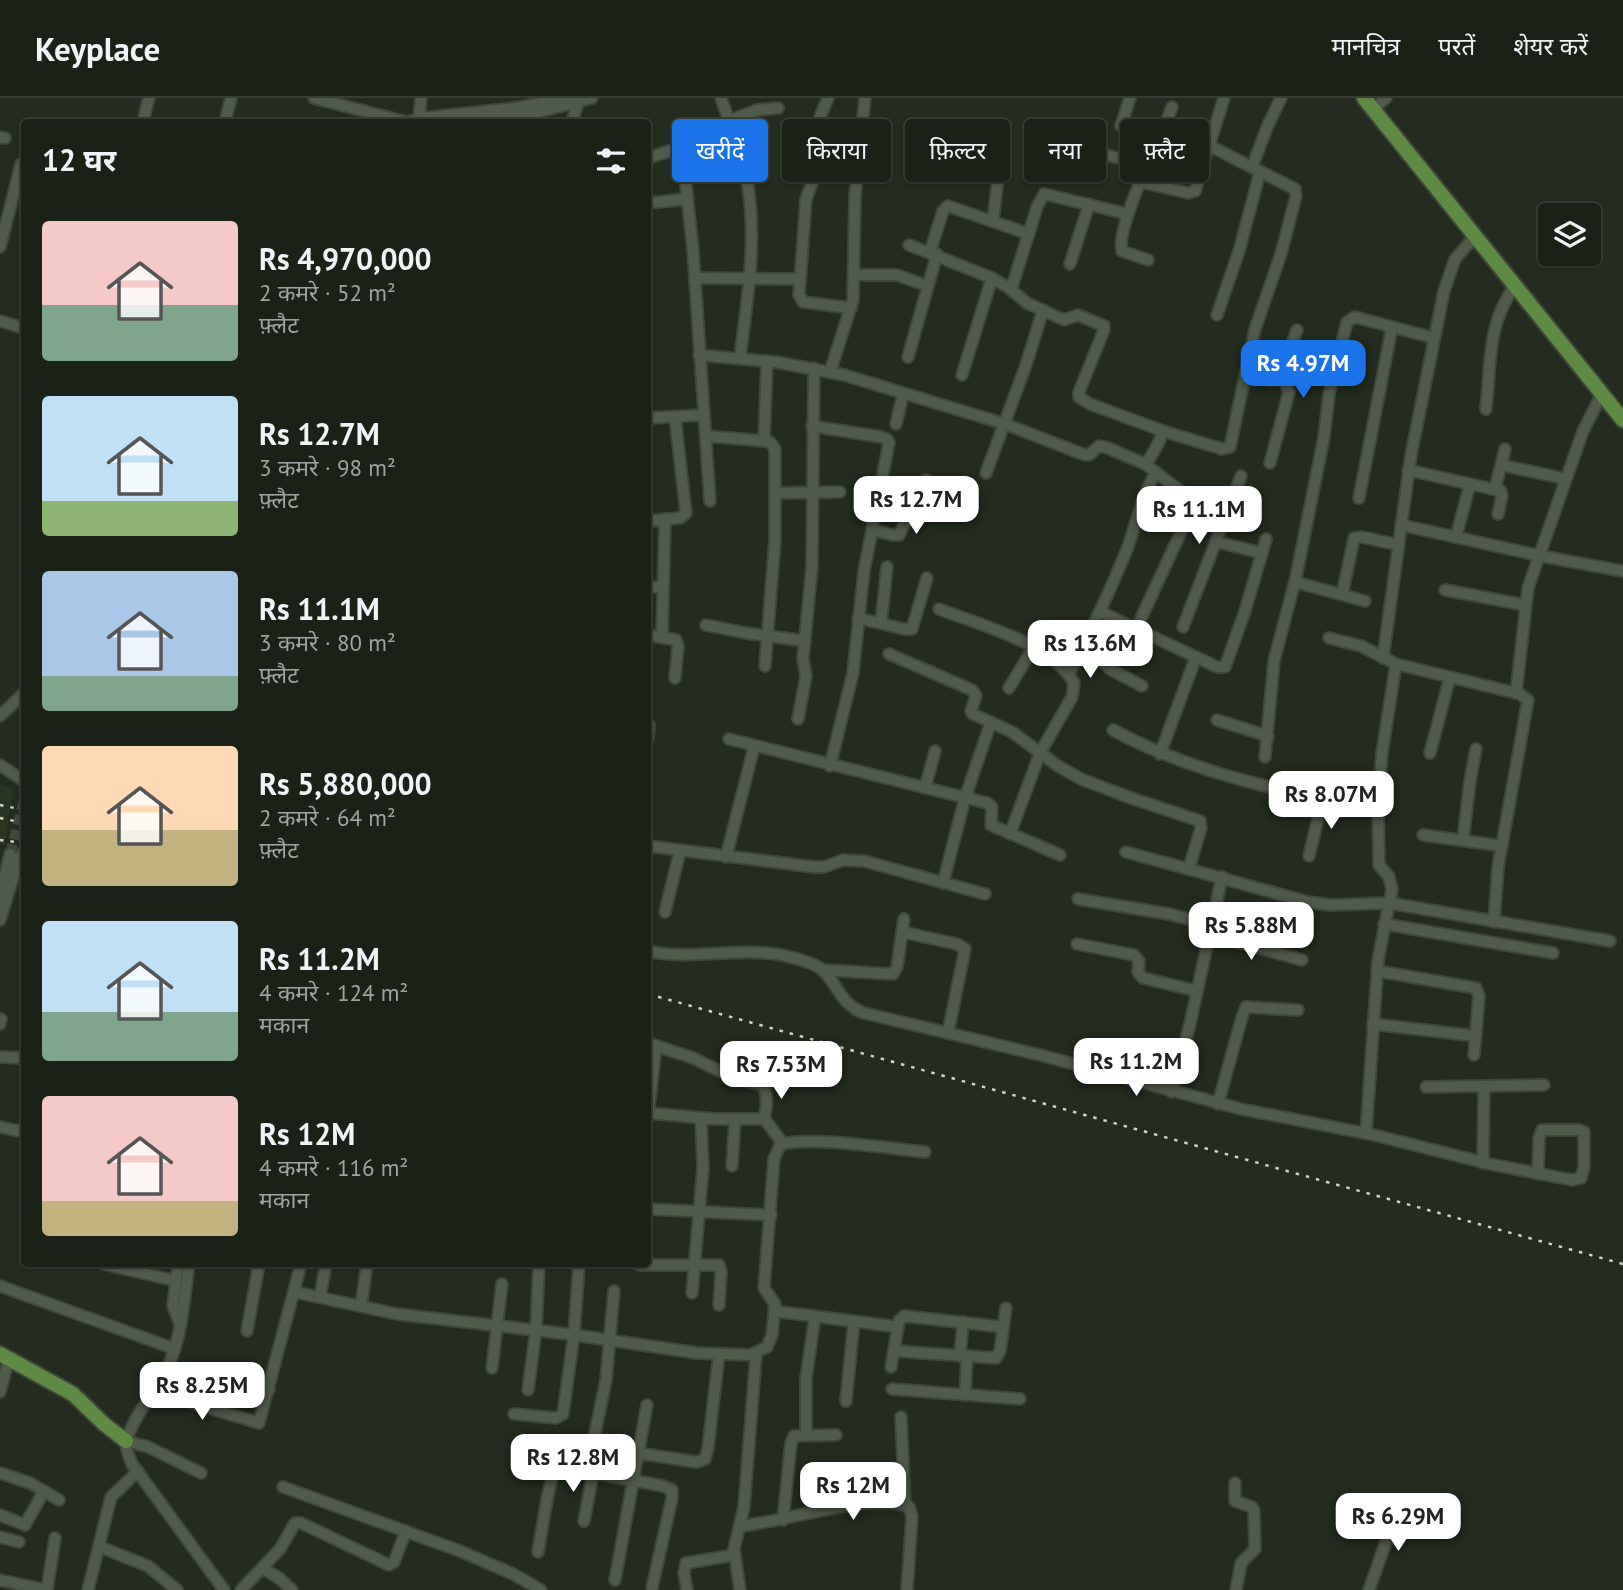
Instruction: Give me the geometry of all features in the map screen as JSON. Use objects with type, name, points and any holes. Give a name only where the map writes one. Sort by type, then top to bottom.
[{"type":"main road","points":[[1369,104],[1623,420]]},
{"type":"main road","points":[[5,1357],[73,1394],[126,1441]]},
{"type":"street","points":[[144,119],[149,98]]},
{"type":"street","points":[[226,119],[231,98]]},
{"type":"street","points":[[314,98],[395,119]]},
{"type":"street","points":[[421,98],[419,119],[516,108],[567,98]]},
{"type":"street","points":[[489,119],[531,114],[592,98]]},
{"type":"street","points":[[721,98],[729,119]]},
{"type":"street","points":[[828,98],[820,117],[812,183],[806,199],[799,295],[803,302],[851,308]]},
{"type":"street","points":[[830,372],[851,308],[855,275],[855,196],[865,98]]},
{"type":"street","points":[[1123,119],[1130,98]]},
{"type":"street","points":[[909,245],[992,278],[1027,303],[1064,320],[1075,314],[1104,326],[1079,392],[1080,400],[1163,431],[1227,450],[1231,443],[1255,329],[1281,254],[1296,192],[1295,189],[1256,169],[1209,148],[1224,98]]},
{"type":"street","points":[[1217,315],[1239,251],[1268,125],[1281,98]]},
{"type":"street","points":[[1369,104],[1386,98]]},
{"type":"street","points":[[573,119],[578,103]]},
{"type":"street","points":[[1168,119],[1172,107]]},
{"type":"street","points":[[738,119],[757,110],[778,108]]},
{"type":"street","points":[[651,157],[672,150]]},
{"type":"street","points":[[0,247],[21,163]]},
{"type":"street","points":[[686,182],[710,501]]},
{"type":"street","points":[[740,358],[750,279],[752,231],[747,182]]},
{"type":"street","points":[[993,221],[997,182]]},
{"type":"street","points":[[1149,260],[1122,251],[1121,244],[1128,214],[1141,182],[1192,193],[1199,182]]},
{"type":"street","points":[[1011,290],[1044,194],[1128,214]]},
{"type":"street","points":[[651,203],[688,199]]},
{"type":"street","points":[[1070,264],[1088,204]]},
{"type":"street","points":[[908,357],[928,286],[943,211],[948,206],[1029,234]]},
{"type":"street","points":[[1383,658],[1408,470],[1434,338],[1450,267],[1476,235]]},
{"type":"street","points":[[855,275],[897,275],[928,286]]},
{"type":"street","points":[[695,278],[800,279]]},
{"type":"street","points":[[962,375],[992,278]]},
{"type":"street","points":[[1486,409],[1496,319],[1505,299],[1515,286]]},
{"type":"street","points":[[986,473],[1043,310]]},
{"type":"street","points":[[1265,757],[1274,661],[1295,583],[1324,437],[1329,394],[1349,319],[1355,317],[1434,338]]},
{"type":"street","points":[[0,321],[21,327]]},
{"type":"street","points":[[1359,498],[1392,327]]},
{"type":"street","points":[[1270,463],[1289,392],[1281,379],[1283,366],[1297,330]]},
{"type":"street","points":[[699,355],[767,361],[830,372],[1005,424],[1085,455],[1103,446],[1151,469],[1184,494],[1231,503]]},
{"type":"street","points":[[764,441],[767,361]]},
{"type":"street","points":[[797,719],[806,676],[803,659],[812,566],[814,368]]},
{"type":"street","points":[[1245,376],[1281,379]]},
{"type":"street","points":[[896,424],[903,394]]},
{"type":"street","points":[[1516,693],[1528,588],[1583,432],[1602,394]]},
{"type":"street","points":[[651,418],[704,415]]},
{"type":"street","points":[[651,521],[680,518],[686,513],[675,416]]},
{"type":"street","points":[[812,426],[869,434],[888,440],[888,457],[872,530],[858,618],[853,673],[830,766]]},
{"type":"street","points":[[1069,674],[1101,612],[1134,530],[1163,431]]},
{"type":"street","points":[[706,436],[770,442],[775,449],[775,540],[765,666]]},
{"type":"street","points":[[1495,489],[1505,449]]},
{"type":"street","points":[[1501,465],[1566,479]]},
{"type":"street","points":[[1408,470],[1495,489],[1502,493],[1498,514]]},
{"type":"street","points":[[1183,627],[1241,476]]},
{"type":"street","points":[[872,530],[899,535],[926,480]]},
{"type":"street","points":[[1456,537],[1470,484]]},
{"type":"street","points":[[775,493],[840,492]]},
{"type":"street","points":[[662,636],[665,519]]},
{"type":"street","points":[[1401,525],[1541,556],[1623,570]]},
{"type":"street","points":[[1136,629],[1181,532]]},
{"type":"street","points":[[1342,595],[1354,538],[1362,537],[1399,545]]},
{"type":"street","points":[[1101,612],[1222,668],[1228,663],[1266,539]]},
{"type":"street","points":[[1217,542],[1262,553]]},
{"type":"street","points":[[881,623],[887,567]]},
{"type":"street","points":[[858,618],[912,629],[927,578]]},
{"type":"street","points":[[1295,583],[1365,601]]},
{"type":"street","points":[[651,587],[663,587]]},
{"type":"street","points":[[1445,590],[1525,605]]},
{"type":"street","points":[[939,609],[1033,648],[1053,659],[1069,674],[1074,683],[1075,692],[1040,753],[1010,834]]},
{"type":"street","points":[[1123,623],[1104,663],[1142,686]]},
{"type":"street","points":[[706,625],[805,641]]},
{"type":"street","points":[[651,635],[674,639],[678,643],[675,678]]},
{"type":"street","points":[[1329,638],[1361,646],[1396,664],[1516,693],[1528,700],[1502,846],[1494,922]]},
{"type":"street","points":[[1009,688],[1033,648]]},
{"type":"street","points":[[889,654],[972,690],[976,696],[971,711],[1012,732],[1071,774],[1200,821],[1201,828],[1189,868]]},
{"type":"street","points":[[1160,754],[1196,657]]},
{"type":"street","points":[[1366,1133],[1377,971],[1392,883],[1382,870],[1377,856],[1382,754],[1396,664]]},
{"type":"street","points":[[1430,753],[1450,677]]},
{"type":"street","points":[[1,713],[21,696]]},
{"type":"street","points":[[1217,720],[1268,736]]},
{"type":"street","points":[[943,883],[965,798],[991,722]]},
{"type":"street","points":[[1113,730],[1160,754],[1205,770],[1378,808]]},
{"type":"street","points":[[729,739],[990,804],[991,825],[1059,855]]},
{"type":"street","points":[[726,857],[754,747]]},
{"type":"street","points":[[1464,841],[1476,749]]},
{"type":"street","points":[[925,788],[935,751]]},
{"type":"street","points":[[0,765],[21,779]]},
{"type":"street","points":[[1309,856],[1323,798]]},
{"type":"street","points":[[1423,835],[1502,846]]},
{"type":"street","points":[[651,846],[814,867],[824,867],[844,860],[864,861],[985,894]]},
{"type":"street","points":[[665,912],[680,851]]},
{"type":"street","points":[[1126,852],[1320,904],[1389,903],[1610,941]]},
{"type":"street","points":[[0,897],[10,854]]},
{"type":"street","points":[[0,920],[21,856]]},
{"type":"street","points":[[1172,1092],[1222,877]]},
{"type":"street","points":[[1078,899],[1169,915],[1302,960]]},
{"type":"street","points":[[651,951],[678,955],[767,953],[811,963],[824,970],[893,974],[897,967],[904,919]]},
{"type":"street","points":[[1384,924],[1553,953]]},
{"type":"street","points":[[902,932],[957,944],[965,949],[948,1033]]},
{"type":"street","points":[[1077,944],[1133,956],[1139,961],[1139,976],[1197,991]]},
{"type":"street","points":[[824,970],[843,1000],[855,1010],[1040,1055],[1218,1104],[1366,1133],[1483,1163],[1538,1174],[1572,1180],[1581,1178],[1584,1167],[1584,1132],[1542,1130],[1539,1138],[1538,1174]]},
{"type":"street","points":[[1377,971],[1476,988],[1479,996],[1474,1055]]},
{"type":"street","points":[[1218,1104],[1246,1007],[1298,1010]]},
{"type":"street","points":[[1373,1024],[1476,1036]]},
{"type":"street","points":[[651,1062],[652,1044],[692,1058],[734,1078],[764,1086],[764,1118]]},
{"type":"street","points":[[0,1057],[21,1058]]},
{"type":"street","points":[[1426,1087],[1544,1085]]},
{"type":"street","points":[[1483,1163],[1484,1086]]},
{"type":"street","points":[[651,1114],[701,1118],[764,1118]]},
{"type":"street","points":[[692,1293],[703,1168],[701,1118]]},
{"type":"street","points":[[764,1118],[783,1144]]},
{"type":"street","points":[[732,1166],[735,1119]]},
{"type":"street","points":[[0,1127],[21,1131]]},
{"type":"street","points":[[294,1292],[397,1314],[719,1354],[756,1354],[770,1343],[774,1311],[774,1301],[764,1288],[775,1154],[780,1145],[819,1143],[925,1152]]},
{"type":"street","points":[[651,1209],[771,1215]]},
{"type":"street","points":[[651,1265],[715,1265],[721,1268],[719,1305]]},
{"type":"street","points":[[117,1267],[176,1281]]},
{"type":"street","points":[[178,1267],[173,1306],[180,1324]]},
{"type":"street","points":[[188,1267],[175,1349],[126,1441],[128,1454],[138,1471],[223,1590]]},
{"type":"street","points":[[247,1331],[258,1267]]},
{"type":"street","points":[[153,1391],[259,1423],[300,1267]]},
{"type":"street","points":[[320,1297],[325,1267]]},
{"type":"street","points":[[361,1306],[367,1267]]},
{"type":"street","points":[[528,1391],[536,1330],[539,1267]]},
{"type":"street","points":[[514,1414],[556,1418],[563,1414],[574,1334],[579,1267]]},
{"type":"street","points":[[492,1368],[502,1284]]},
{"type":"street","points":[[0,1286],[175,1349]]},
{"type":"street","points":[[584,1521],[603,1402],[614,1291]]},
{"type":"street","points":[[894,1351],[996,1358],[1000,1352],[1006,1308]]},
{"type":"street","points":[[774,1311],[898,1327]]},
{"type":"street","points":[[806,1434],[806,1378],[816,1316]]},
{"type":"street","points":[[891,1367],[901,1318],[910,1316],[1003,1326]]},
{"type":"street","points":[[846,1401],[854,1321]]},
{"type":"street","points":[[963,1322],[965,1395]]},
{"type":"street","points":[[638,1453],[696,1462],[705,1459],[719,1354]]},
{"type":"street","points":[[740,1590],[735,1542],[740,1526],[751,1446],[756,1354]]},
{"type":"street","points":[[0,1392],[5,1357]]},
{"type":"street","points":[[192,1371],[269,1390]]},
{"type":"street","points":[[892,1389],[1020,1399]]},
{"type":"street","points":[[615,1580],[648,1405]]},
{"type":"street","points":[[901,1417],[905,1505]]},
{"type":"street","points":[[783,1520],[792,1439],[797,1434],[836,1435]]},
{"type":"street","points":[[126,1441],[148,1447],[201,1473]]},
{"type":"street","points":[[538,1552],[560,1443]]},
{"type":"street","points":[[555,1466],[668,1487],[673,1494],[652,1588]]},
{"type":"street","points":[[88,1590],[111,1497],[138,1471]]},
{"type":"street","points":[[0,1473],[30,1483],[59,1500]]},
{"type":"street","points":[[1235,1483],[1235,1500],[1252,1507],[1254,1511],[1256,1543],[1253,1553],[1241,1563],[1236,1590]]},
{"type":"street","points":[[283,1487],[470,1555],[523,1585],[541,1590]]},
{"type":"street","points":[[0,1515],[25,1525],[44,1491]]},
{"type":"street","points":[[1369,1590],[1400,1502]]},
{"type":"street","points":[[740,1526],[783,1520],[834,1508],[905,1505],[909,1507],[912,1516],[907,1590]]},
{"type":"street","points":[[241,1590],[284,1543],[295,1523],[313,1528],[389,1565],[394,1562],[406,1531]]},
{"type":"street","points":[[0,1537],[19,1542]]},
{"type":"street","points":[[0,1580],[46,1590],[55,1538]]},
{"type":"street","points":[[100,1547],[148,1566],[177,1590]]},
{"type":"street","points":[[687,1590],[684,1567],[686,1563],[735,1555]]},
{"type":"street","points":[[262,1568],[292,1590]]},
{"type":"shaded area","points":[[0,784],[13,788],[5,844],[0,845]]},
{"type":"tunnel","points":[[10,854],[21,812]]},
{"type":"railway","points":[[0,805],[21,809]]},
{"type":"railway","points":[[0,818],[21,822]]},
{"type":"railway","points":[[0,840],[21,843]]},
{"type":"railway","points":[[651,995],[1623,1264]]}]
